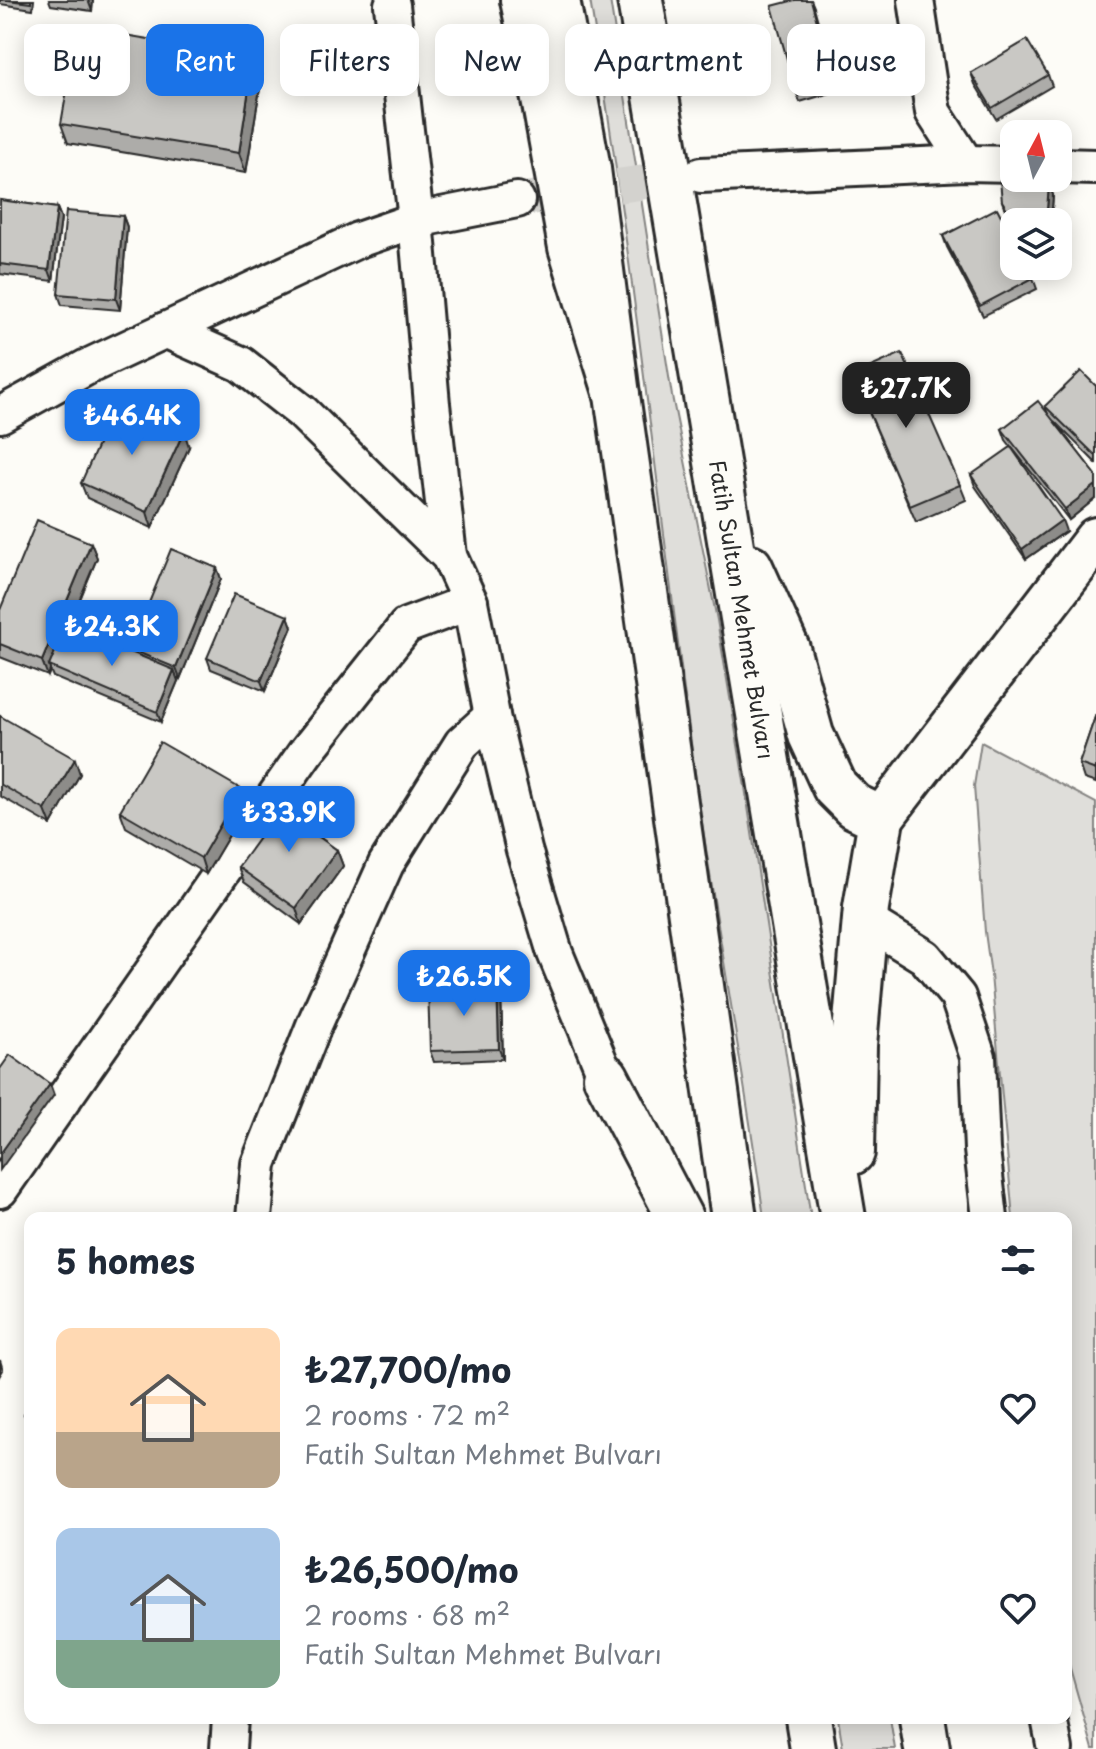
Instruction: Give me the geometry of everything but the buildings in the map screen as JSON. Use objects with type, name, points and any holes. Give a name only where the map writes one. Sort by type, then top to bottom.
[{"type":"highway","points":[[523,0],[571,247],[617,395]]},
{"type":"highway","points":[[557,0],[588,169],[617,395],[733,1212]]},
{"type":"highway","name":"Fatih Sultan Mehmet Bulvarı","points":[[640,0],[842,1212]]},
{"type":"highway","points":[[724,506],[787,649],[811,735],[835,787],[854,806],[881,819],[865,920],[854,1045],[850,1212]]},
{"type":"highway","points":[[606,1077],[677,1212]]},
{"type":"highway","points":[[809,1724],[813,1749]]},
{"type":"highway","points":[[923,1724],[927,1749]]},
{"type":"street","points":[[916,0],[933,112],[966,163]]},
{"type":"street","points":[[392,5],[449,556],[470,602],[492,716],[524,850],[555,953],[606,1077]]},
{"type":"street","points":[[701,175],[1000,164]]},
{"type":"street","points":[[1072,166],[1096,167]]},
{"type":"street","points":[[0,415],[87,367],[358,240],[416,220],[517,200]]},
{"type":"street","points":[[165,330],[241,364],[302,412],[449,556]]},
{"type":"street","points":[[881,819],[1096,539]]},
{"type":"street","points":[[0,1190],[305,753],[406,626],[470,602]]},
{"type":"street","points":[[255,1212],[259,1164],[315,1023],[386,864],[462,743],[492,716]]},
{"type":"street","points":[[865,920],[925,957],[958,997],[978,1057],[982,1150],[989,1212]]},
{"type":"street","points":[[228,1749],[230,1724]]},
{"type":"street","points":[[1050,1724],[1055,1749]]},
{"type":"shaded area","points":[[590,0],[610,0],[614,24],[594,24]]},
{"type":"shaded area","points":[[605,96],[625,96],[672,396],[717,620],[745,787],[810,1212],[763,1212],[699,802]]},
{"type":"shaded area","points":[[981,742],[1096,803],[1096,1749],[1093,1749],[1072,1675],[1072,1212],[1012,1212],[974,786]]},
{"type":"shaded area","points":[[839,1724],[891,1724],[895,1749],[843,1749]]},
{"type":"tunnel","points":[[517,200],[695,175]]}]
